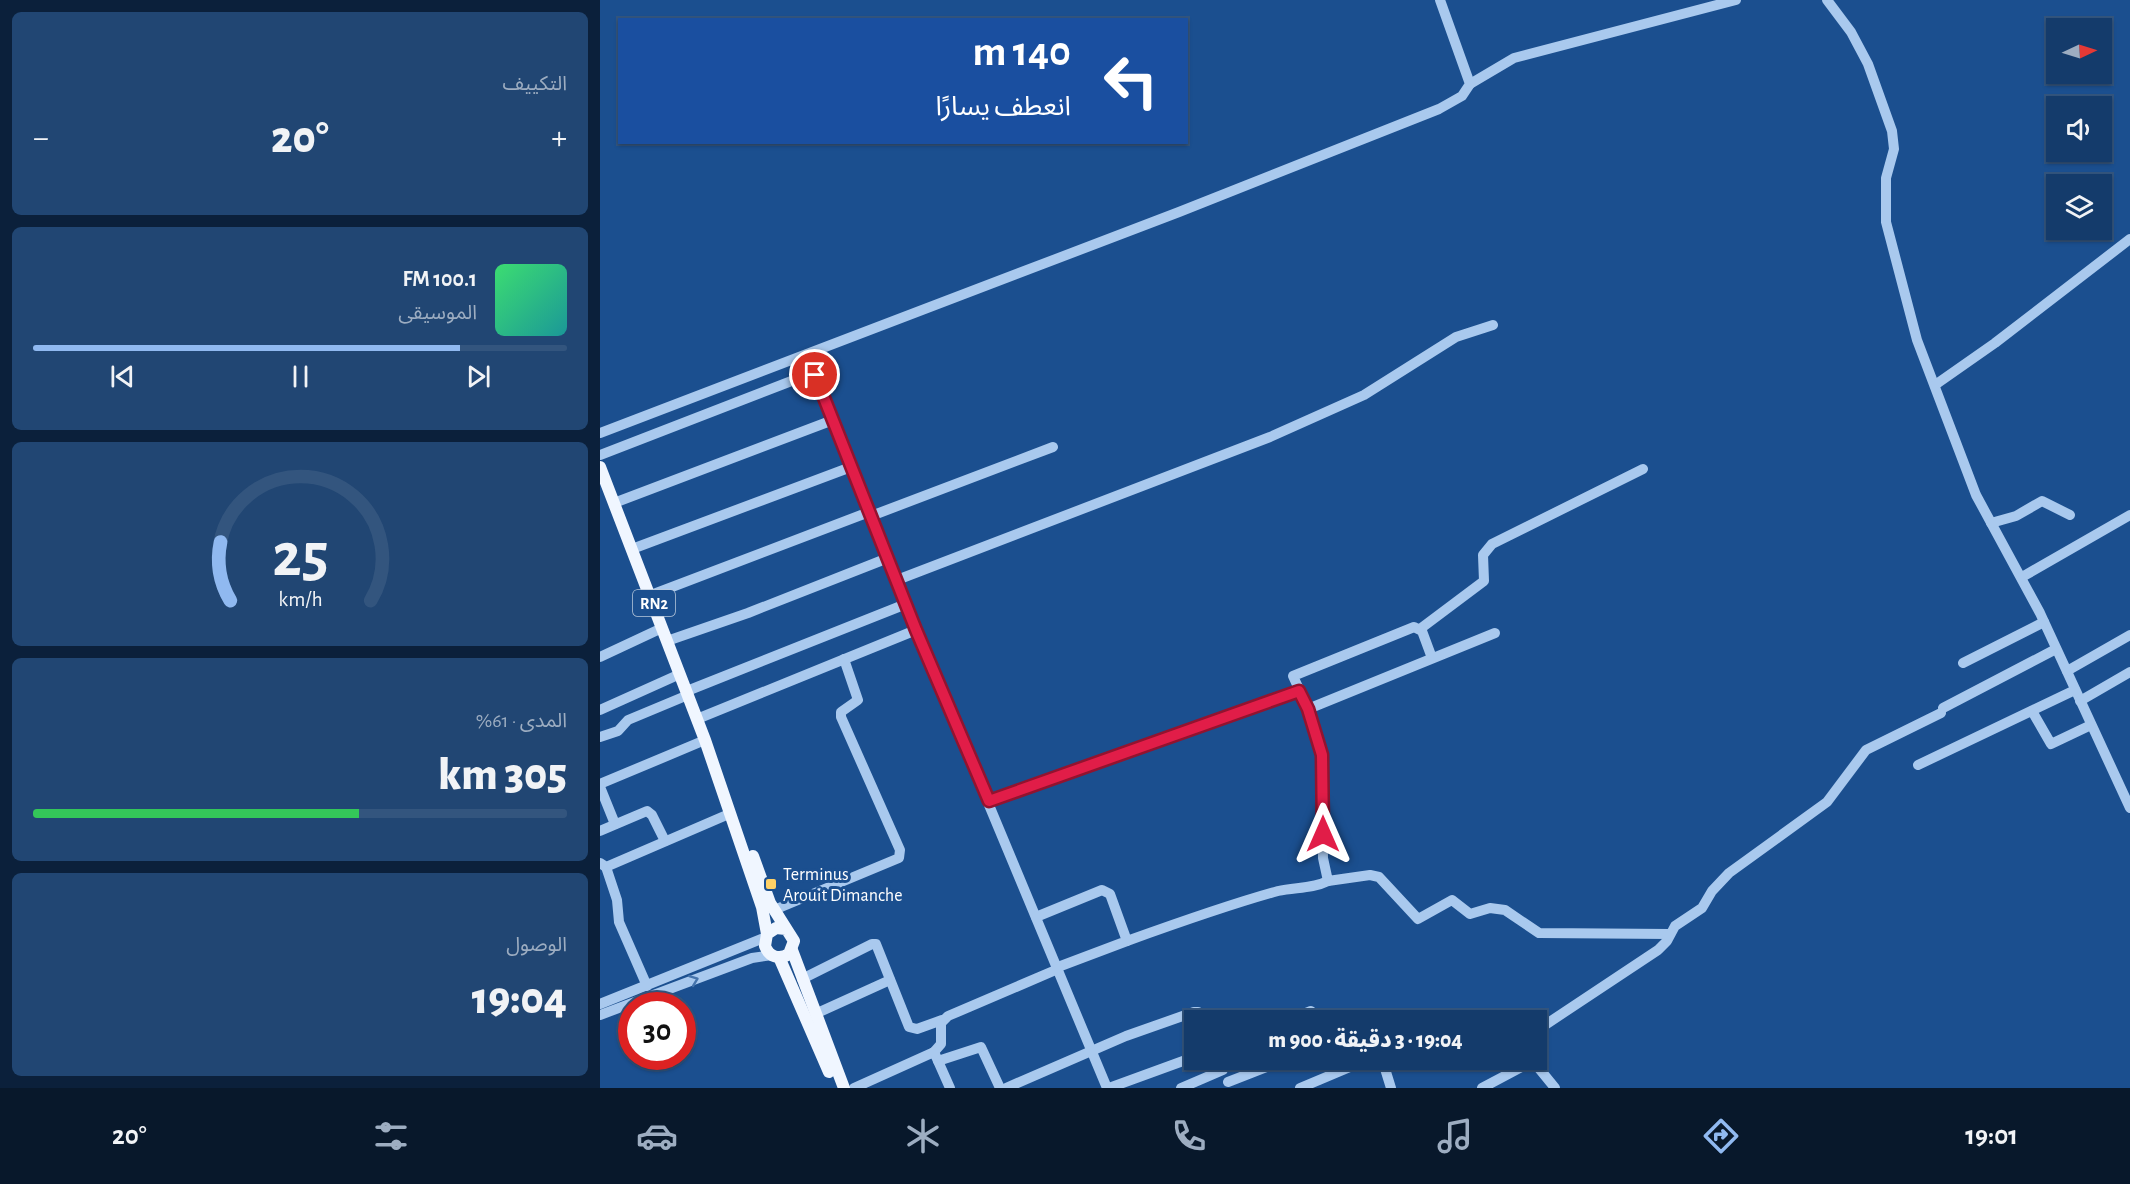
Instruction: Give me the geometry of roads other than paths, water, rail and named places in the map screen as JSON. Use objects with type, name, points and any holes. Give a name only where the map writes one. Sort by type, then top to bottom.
[{"type":"main road","name":"RN2","points":[[600,467],[705,740],[762,907],[765,946],[776,956],[836,1088]]},
{"type":"main road","name":"RN2","points":[[705,740],[720,770],[774,910],[793,936],[792,950],[802,980],[844,1088]]},
{"type":"main road","points":[[766,936],[776,928],[786,929]]},
{"type":"main road","points":[[776,956],[792,950]]},
{"type":"street","points":[[1440,0],[1470,84]]},
{"type":"street","points":[[600,433],[1402,124],[1452,102],[1462,96],[1470,84],[1514,58],[1736,0]]},
{"type":"street","points":[[1827,0],[1851,32],[1868,64],[1892,131],[1894,149],[1886,178],[1886,222],[1905,298],[1976,495],[2022,577],[2091,725],[2127,795],[2130,808]]},
{"type":"street","points":[[1935,385],[1995,343],[2130,239]]},
{"type":"street","points":[[897,580],[1270,437],[1364,395],[1456,337],[1493,325]]},
{"type":"street","points":[[600,455],[812,374],[815,375],[916,630],[1108,1088],[1184,1061]]},
{"type":"street","points":[[614,503],[833,420]]},
{"type":"street","points":[[651,595],[1053,447]]},
{"type":"street","points":[[632,549],[851,467]]},
{"type":"street","points":[[1420,629],[1484,581],[1483,555],[1492,544],[1643,469]]},
{"type":"street","points":[[1991,523],[2016,516],[2042,501],[2070,515]]},
{"type":"street","points":[[2022,577],[2130,515]]},
{"type":"street","points":[[667,641],[748,613],[888,558]]},
{"type":"street","points":[[600,737],[618,731],[628,720],[687,693],[906,604]]},
{"type":"street","points":[[1963,663],[2044,622]]},
{"type":"street","points":[[1328,881],[1323,858],[1322,755],[1308,709],[1293,676],[1413,627],[1420,629]]},
{"type":"street","points":[[600,657],[662,628]]},
{"type":"street","points":[[1420,629],[1431,658]]},
{"type":"street","points":[[697,719],[916,630]]},
{"type":"street","points":[[1308,709],[1495,633]]},
{"type":"street","points":[[2067,671],[2130,635]]},
{"type":"street","points":[[1547,1023],[1658,950],[1675,926],[1702,908],[1712,891],[1729,873],[1827,802],[1866,750],[2056,649]]},
{"type":"street","points":[[774,910],[899,858],[900,850],[841,717],[841,712],[858,700],[844,659]]},
{"type":"street","points":[[2080,701],[2130,672]]},
{"type":"street","points":[[600,710],[680,674]]},
{"type":"street","points":[[1918,765],[2075,690]]},
{"type":"street","points":[[989,801],[1299,691]]},
{"type":"street","points":[[2032,711],[2051,744],[2091,725]]},
{"type":"street","points":[[615,825],[600,785],[705,740]]},
{"type":"street","points":[[600,831],[647,811],[652,815],[665,841]]},
{"type":"street","points":[[647,986],[619,922],[617,900],[603,865],[729,814]]},
{"type":"street","points":[[802,980],[872,944],[877,946],[909,1027],[917,1029],[1058,968],[1212,910],[1277,891],[1370,875],[1379,878],[1418,919],[1452,900],[1470,914],[1493,908],[1512,913],[1537,933],[1670,934]]},
{"type":"street","points":[[1036,917],[1107,890],[1127,941]]},
{"type":"street","points":[[600,1004],[766,936]]},
{"type":"street","points":[[600,1015],[752,958],[776,956]]},
{"type":"street","points":[[815,1014],[890,980]]},
{"type":"street","points":[[1006,1088],[1184,1015]]},
{"type":"street","points":[[942,1020],[941,1044],[936,1057],[950,1088]]},
{"type":"street","points":[[854,1088],[936,1057],[981,1047],[1000,1088]]},
{"type":"street","points":[[1488,1087],[1533,1061],[1556,1088]]},
{"type":"street","points":[[1181,1088],[1223,1070],[1229,1085],[1262,1070]]},
{"type":"street","points":[[1299,1088],[1342,1070]]},
{"type":"street","points":[[1385,1070],[1391,1088]]},
{"type":"place","name":"Terminus Arouit Dimanche","points":[[771,884]]}]
